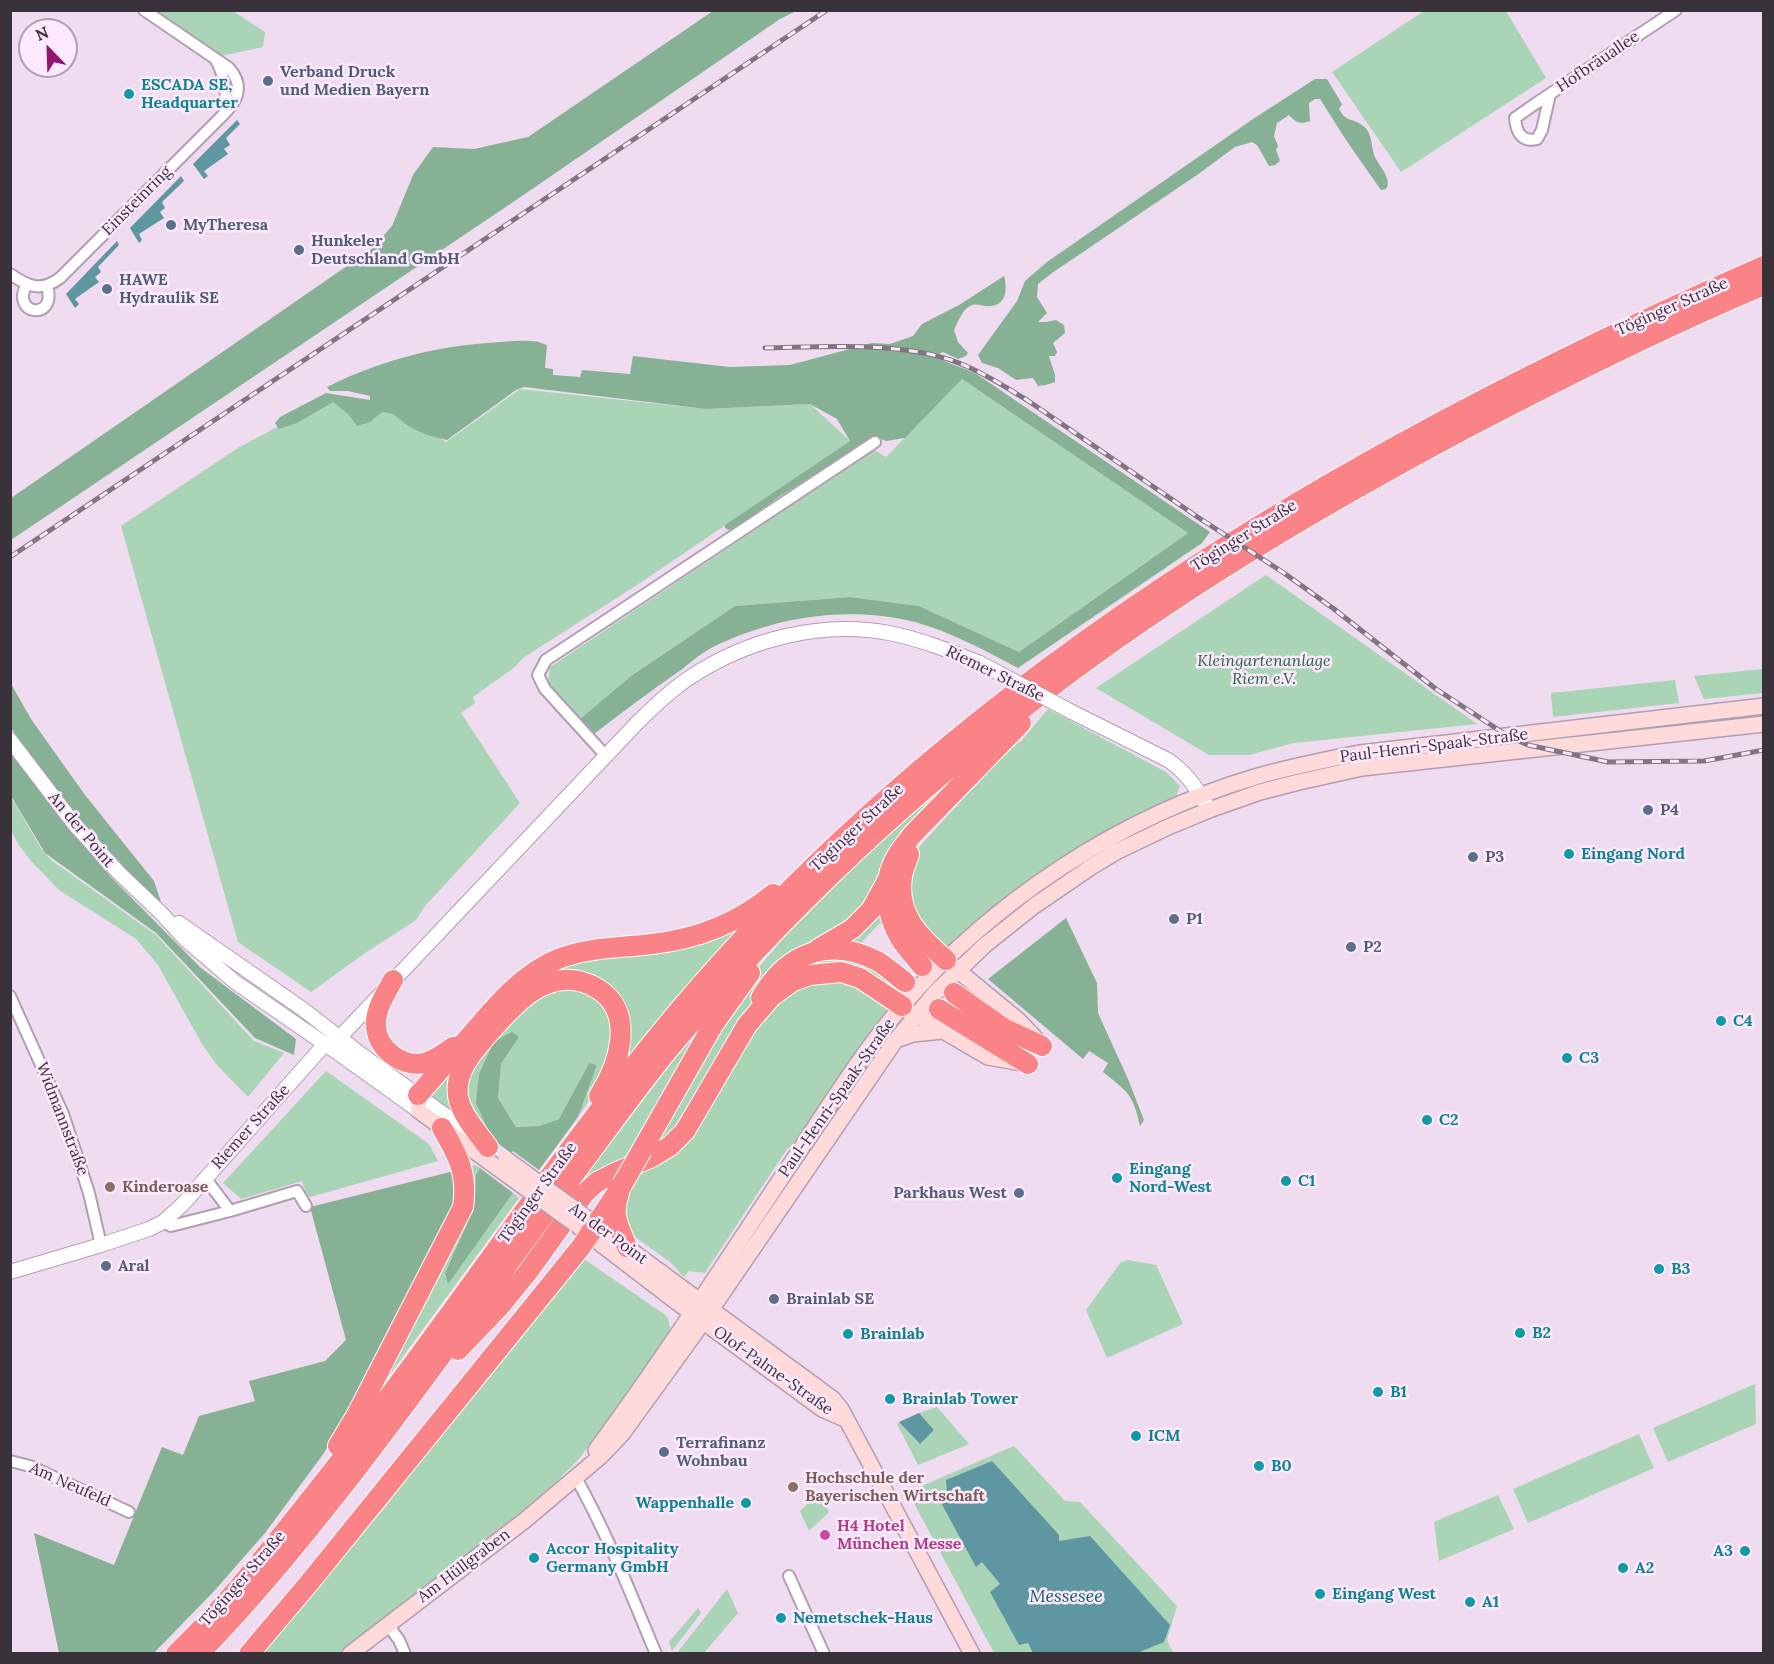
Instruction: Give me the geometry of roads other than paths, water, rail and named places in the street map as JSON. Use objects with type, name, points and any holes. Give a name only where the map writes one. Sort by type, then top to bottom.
[{"type":"highway","name":"Töginger Straße","points":[[176,1653],[193,1637],[265,1555],[381,1408],[575,1142],[653,1042],[757,923],[873,811],[1009,697],[1089,638],[1244,535],[1358,467],[1482,399],[1619,331],[1764,266]]},
{"type":"highway","name":"Töginger Straße","points":[[199,1653],[270,1575],[323,1511],[413,1395],[502,1271],[647,1078],[724,986],[777,928],[845,860],[917,796],[999,727],[1070,673],[1271,538],[1376,477],[1518,401],[1630,345],[1764,285]]},
{"type":"highway","points":[[413,1395],[501,1305],[528,1272],[584,1194],[597,1182],[652,1157],[670,1146],[685,1131],[776,976],[795,960],[852,929],[871,910],[887,881],[897,855],[912,835],[1070,673]]},
{"type":"highway","points":[[926,821],[911,849],[902,876],[901,898],[908,918],[919,936],[951,966]]},
{"type":"highway","points":[[418,1103],[470,1036],[509,991],[538,969],[557,959],[586,951],[696,937],[734,921],[819,862]]},
{"type":"highway","points":[[887,881],[886,894],[894,926],[901,940],[922,966]]},
{"type":"highway","points":[[627,1247],[616,1221],[614,1209],[622,1185],[713,1025],[762,956],[777,928]]},
{"type":"highway","points":[[812,952],[830,949],[854,952],[880,963],[905,982]]},
{"type":"highway","points":[[747,1024],[771,997],[793,981],[810,975],[828,973],[841,972],[860,978],[909,1011]]},
{"type":"highway","points":[[393,980],[382,1001],[375,1024],[383,1046],[396,1058],[415,1064],[428,1062],[470,1036]]},
{"type":"highway","points":[[488,1147],[470,1123],[460,1102],[459,1081],[464,1066],[477,1048],[526,996],[541,987],[564,980],[590,984],[606,996],[618,1015],[621,1034],[616,1062],[604,1088],[583,1118],[575,1142]]},
{"type":"highway","points":[[954,993],[1003,1028],[1042,1046]]},
{"type":"highway","points":[[939,1009],[1028,1064]]},
{"type":"highway","points":[[265,1555],[270,1537],[328,1463],[356,1416],[463,1207],[465,1190],[460,1161],[442,1128]]},
{"type":"highway","points":[[249,1653],[309,1583],[581,1247],[585,1225],[622,1185]]},
{"type":"main road","name":"Paul-Henri-Spaak-Straße","points":[[701,1311],[862,1056],[909,1011],[1018,898],[1082,855],[1134,825],[1201,796],[1255,777],[1360,753],[1764,706]]},
{"type":"main road","name":"Paul-Henri-Spaak-Straße","points":[[951,966],[1084,872],[1142,839],[1209,810],[1260,792],[1362,768],[1764,724]]},
{"type":"main road","points":[[951,966],[1018,1020],[1042,1046]]},
{"type":"main road","name":"Paul-Henri-Spaak-Straße","points":[[701,1311],[895,1041],[909,1011]]},
{"type":"main road","points":[[909,1011],[988,1057],[1028,1064]]},
{"type":"main road","points":[[895,1041],[913,1034],[942,1031]]},
{"type":"main road","name":"An der Point","points":[[418,1103],[442,1128],[503,1164],[701,1311]]},
{"type":"main road","points":[[828,1108],[842,1117]]},
{"type":"main road","name":"An der Point","points":[[488,1147],[503,1164]]},
{"type":"main road","name":"An der Point","points":[[585,1225],[627,1247],[701,1311]]},
{"type":"main road","name":"Olof-Palme-Straße","points":[[701,1311],[822,1409],[845,1419],[972,1653]]},
{"type":"main road","name":"Am Hüllgraben","points":[[351,1653],[524,1521],[601,1456],[622,1434],[701,1311]]},
{"type":"street","name":"Einsteinring","points":[[47,286],[60,278],[236,100],[238,89],[234,73],[144,10]]},
{"type":"street","name":"Hofbräuallee","points":[[1550,94],[1676,10]]},
{"type":"street","points":[[10,274],[27,284],[47,286],[50,296],[43,309],[36,311],[29,309],[23,300],[27,284]]},
{"type":"street","points":[[606,756],[545,689],[538,675],[546,660],[875,442]]},
{"type":"street","name":"Riemer Straße","points":[[341,1041],[393,980],[662,699],[712,664],[736,652],[780,637],[833,630],[888,633],[915,639],[980,663],[1168,760],[1190,778],[1209,810]]},
{"type":"street","name":"An der Point","points":[[10,740],[75,825],[192,946],[236,982],[324,1044],[357,1059],[418,1103],[488,1147]]},
{"type":"street","name":"An der Point","points":[[160,912],[178,922],[259,991],[321,1035],[324,1044]]},
{"type":"street","name":"An der Point","points":[[196,936],[249,970],[341,1041],[357,1059]]},
{"type":"street","name":"Widmannstraße","points":[[10,996],[67,1125],[89,1193],[101,1245]]},
{"type":"street","points":[[324,1044],[341,1041]]},
{"type":"street","name":"Riemer Straße","points":[[10,1272],[140,1233],[163,1222],[206,1179],[324,1044]]},
{"type":"street","points":[[206,1179],[230,1211]]},
{"type":"street","points":[[163,1222],[171,1226],[297,1191],[306,1206]]},
{"type":"street","name":"Am Neufeld","points":[[10,1461],[30,1466],[129,1512]]},
{"type":"street","points":[[575,1476],[613,1554],[656,1653]]},
{"type":"street","points":[[789,1576],[824,1653]]},
{"type":"street","points":[[387,1625],[399,1640],[405,1653]]},
{"type":"water","points":[[237,120],[240,124],[226,138],[230,145],[224,149],[228,154],[204,171],[208,176],[204,179],[193,164]]},
{"type":"water","points":[[181,176],[184,181],[162,202],[165,208],[160,212],[164,218],[139,234],[142,240],[139,243],[130,228]]},
{"type":"water","points":[[117,241],[119,245],[98,267],[101,272],[95,277],[99,282],[75,299],[79,304],[75,308],[66,294]]},
{"type":"water","points":[[919,1413],[934,1430],[920,1444],[899,1422]]},
{"type":"water","name":"Messesee","points":[[992,1461],[1059,1535],[1059,1541],[1090,1536],[1170,1625],[1164,1642],[1137,1653],[1033,1653],[1028,1643],[1019,1645],[990,1592],[1000,1584],[982,1562],[976,1567],[939,1499],[947,1495],[946,1480]]},
{"type":"railway","points":[[10,557],[827,10]]},
{"type":"railway","points":[[765,348],[840,346],[893,349],[944,358],[982,373],[1027,400],[1199,518],[1284,573],[1436,689],[1508,736],[1528,745],[1608,762],[1704,761],[1764,750]]},
{"type":"place","name":"Verband Druck und Medien Bayern","points":[[268,81]]},
{"type":"place","name":"ESCADA SE, Headquarter","points":[[129,94]]},
{"type":"place","name":"MyTheresa","points":[[171,225]]},
{"type":"place","name":"Hunkeler Deutschland GmbH","points":[[299,250]]},
{"type":"place","name":"HAWE Hydraulik SE","points":[[107,289]]},
{"type":"place","name":"P4","points":[[1648,810]]},
{"type":"place","name":"Eingang Nord","points":[[1569,854]]},
{"type":"place","name":"P3","points":[[1473,857]]},
{"type":"place","name":"P1","points":[[1174,919]]},
{"type":"place","name":"P2","points":[[1351,947]]},
{"type":"place","name":"C4","points":[[1721,1021]]},
{"type":"place","name":"C3","points":[[1567,1058]]},
{"type":"place","name":"C2","points":[[1427,1120]]},
{"type":"place","name":"Eingang Nord-West","points":[[1117,1178]]},
{"type":"place","name":"C1","points":[[1286,1181]]},
{"type":"place","name":"Kinderoase","points":[[110,1187]]},
{"type":"place","name":"Parkhaus West","points":[[1019,1193]]},
{"type":"place","name":"Aral","points":[[106,1266]]},
{"type":"place","name":"B3","points":[[1659,1269]]},
{"type":"place","name":"Brainlab SE","points":[[774,1299]]},
{"type":"place","name":"B2","points":[[1520,1333]]},
{"type":"place","name":"Brainlab","points":[[848,1334]]},
{"type":"place","name":"B1","points":[[1378,1392]]},
{"type":"place","name":"Brainlab Tower","points":[[890,1399]]},
{"type":"place","name":"ICM","points":[[1136,1436]]},
{"type":"place","name":"Terrafinanz Wohnbau","points":[[664,1452]]},
{"type":"place","name":"B0","points":[[1259,1466]]},
{"type":"place","name":"Hochschule der Bayerischen Wirtschaft","points":[[793,1487]]},
{"type":"place","name":"Wappenhalle","points":[[746,1503]]},
{"type":"place","name":"H4 Hotel München Messe","points":[[825,1535]]},
{"type":"place","name":"A3","points":[[1745,1551]]},
{"type":"place","name":"Accor Hospitality Germany GmbH","points":[[534,1558]]},
{"type":"place","name":"A2","points":[[1623,1568]]},
{"type":"place","name":"Eingang West","points":[[1320,1594]]},
{"type":"place","name":"A1","points":[[1470,1602]]},
{"type":"place","name":"Nemetschek-Haus","points":[[781,1618]]},
{"type":"park label","name":"Kleingartenanlage Riem e.V.","points":[[1264,670]]}]
